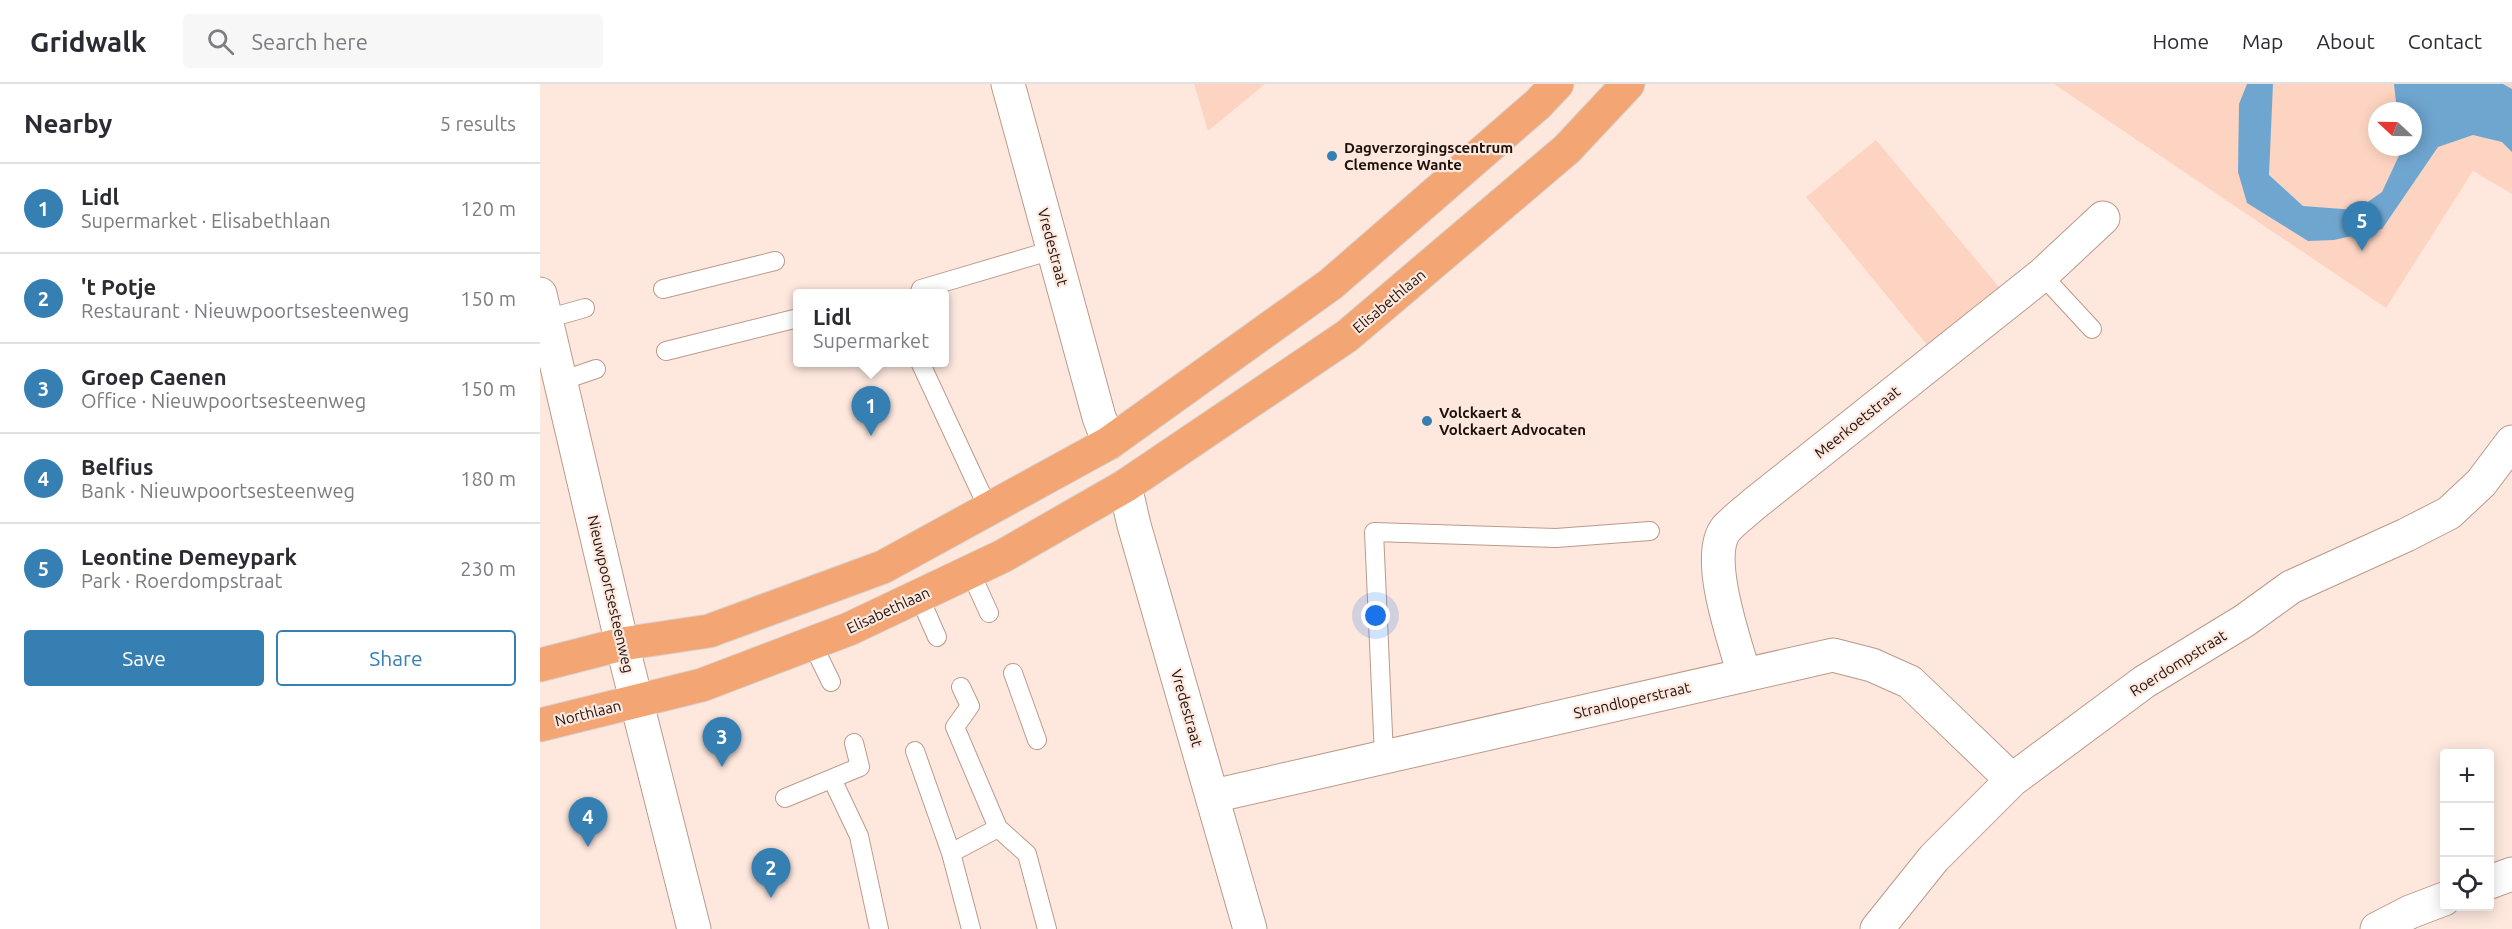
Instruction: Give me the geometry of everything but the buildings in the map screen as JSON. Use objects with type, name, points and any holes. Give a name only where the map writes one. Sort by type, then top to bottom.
[{"type":"main road","points":[[540,665],[622,644],[710,631],[883,567],[1109,443],[1331,284],[1538,104],[1557,84]]},
{"type":"main road","name":"Elisabethlaan","points":[[637,700],[702,685],[849,629],[1003,556],[1125,486],[1347,336],[1567,149],[1628,84]]},
{"type":"main road","points":[[1109,443],[1125,486]]},
{"type":"main road","name":"Northlaan","points":[[540,725],[637,700]]},
{"type":"street","name":"Vredestraat","points":[[1008,84],[1099,417],[1109,443]]},
{"type":"street","name":"Meerkoetstraat","points":[[1744,674],[1723,598],[1717,560],[1725,531],[1763,497],[2042,274],[2103,218]]},
{"type":"street","name":"Nieuwpoortsesteenweg","points":[[543,307],[622,644],[694,929]]},
{"type":"street","name":"Roerdompstraat","points":[[1877,929],[1934,858],[2012,780],[2144,682],[2244,621],[2291,587],[2449,513],[2481,483],[2512,442]]},
{"type":"street","name":"Vredestraat","points":[[1125,486],[1134,525],[1250,929]]},
{"type":"street","name":"Strandloperstraat","points":[[1213,796],[1744,674],[1833,656],[1872,664],[1910,682],[2012,780]]},
{"type":"street","points":[[2494,881],[2512,874]]},
{"type":"street","points":[[2377,929],[2410,912],[2440,901]]},
{"type":"lane","points":[[921,289],[1053,250]]},
{"type":"lane","points":[[663,289],[775,261]]},
{"type":"lane","points":[[2042,274],[2092,329]]},
{"type":"lane","points":[[543,307],[585,308]]},
{"type":"lane","points":[[666,351],[793,319]]},
{"type":"lane","points":[[922,367],[988,508]]},
{"type":"lane","points":[[561,381],[596,369]]},
{"type":"lane","points":[[1384,756],[1374,532],[1556,538],[1650,531]]},
{"type":"lane","points":[[970,571],[989,613]]},
{"type":"lane","points":[[919,596],[937,638]]},
{"type":"lane","points":[[812,643],[831,682]]},
{"type":"lane","points":[[1013,673],[1037,740]]},
{"type":"lane","points":[[961,687],[970,706],[955,727],[998,828],[1027,854],[1047,929]]},
{"type":"lane","points":[[785,798],[860,768],[854,743]]},
{"type":"lane","points":[[915,751],[951,853],[971,929]]},
{"type":"lane","points":[[832,779],[859,836],[879,929]]},
{"type":"lane","points":[[951,853],[998,828]]},
{"type":"shaded area","points":[[1194,84],[1265,84],[1208,131]]},
{"type":"shaded area","points":[[2054,84],[2512,84],[2512,194],[2473,171],[2386,308]]},
{"type":"shaded area","points":[[1876,140],[1999,287],[1927,345],[1806,197]]},
{"type":"water","points":[[2247,84],[2273,84],[2269,175],[2303,206],[2356,210],[2382,192],[2399,156],[2422,156],[2422,102],[2396,102],[2394,84],[2503,84],[2512,89],[2512,152],[2502,142],[2473,135],[2438,147],[2382,229],[2334,240],[2308,241],[2247,203],[2238,172],[2239,104]]},
{"type":"place","name":"Dagverzorgingscentrum Clemence Wante","points":[[1332,156]]},
{"type":"place","name":"Leontine Demeypark","points":[[2362,251]]},
{"type":"place","name":"Volckaert & Volckaert Advocaten","points":[[1427,421]]},
{"type":"place","name":"Lidl","points":[[871,436]]},
{"type":"place","name":"Groep Caenen","points":[[722,767]]},
{"type":"place","name":"Belfius","points":[[588,847]]},
{"type":"place","name":"'t Potje","points":[[771,898]]}]
